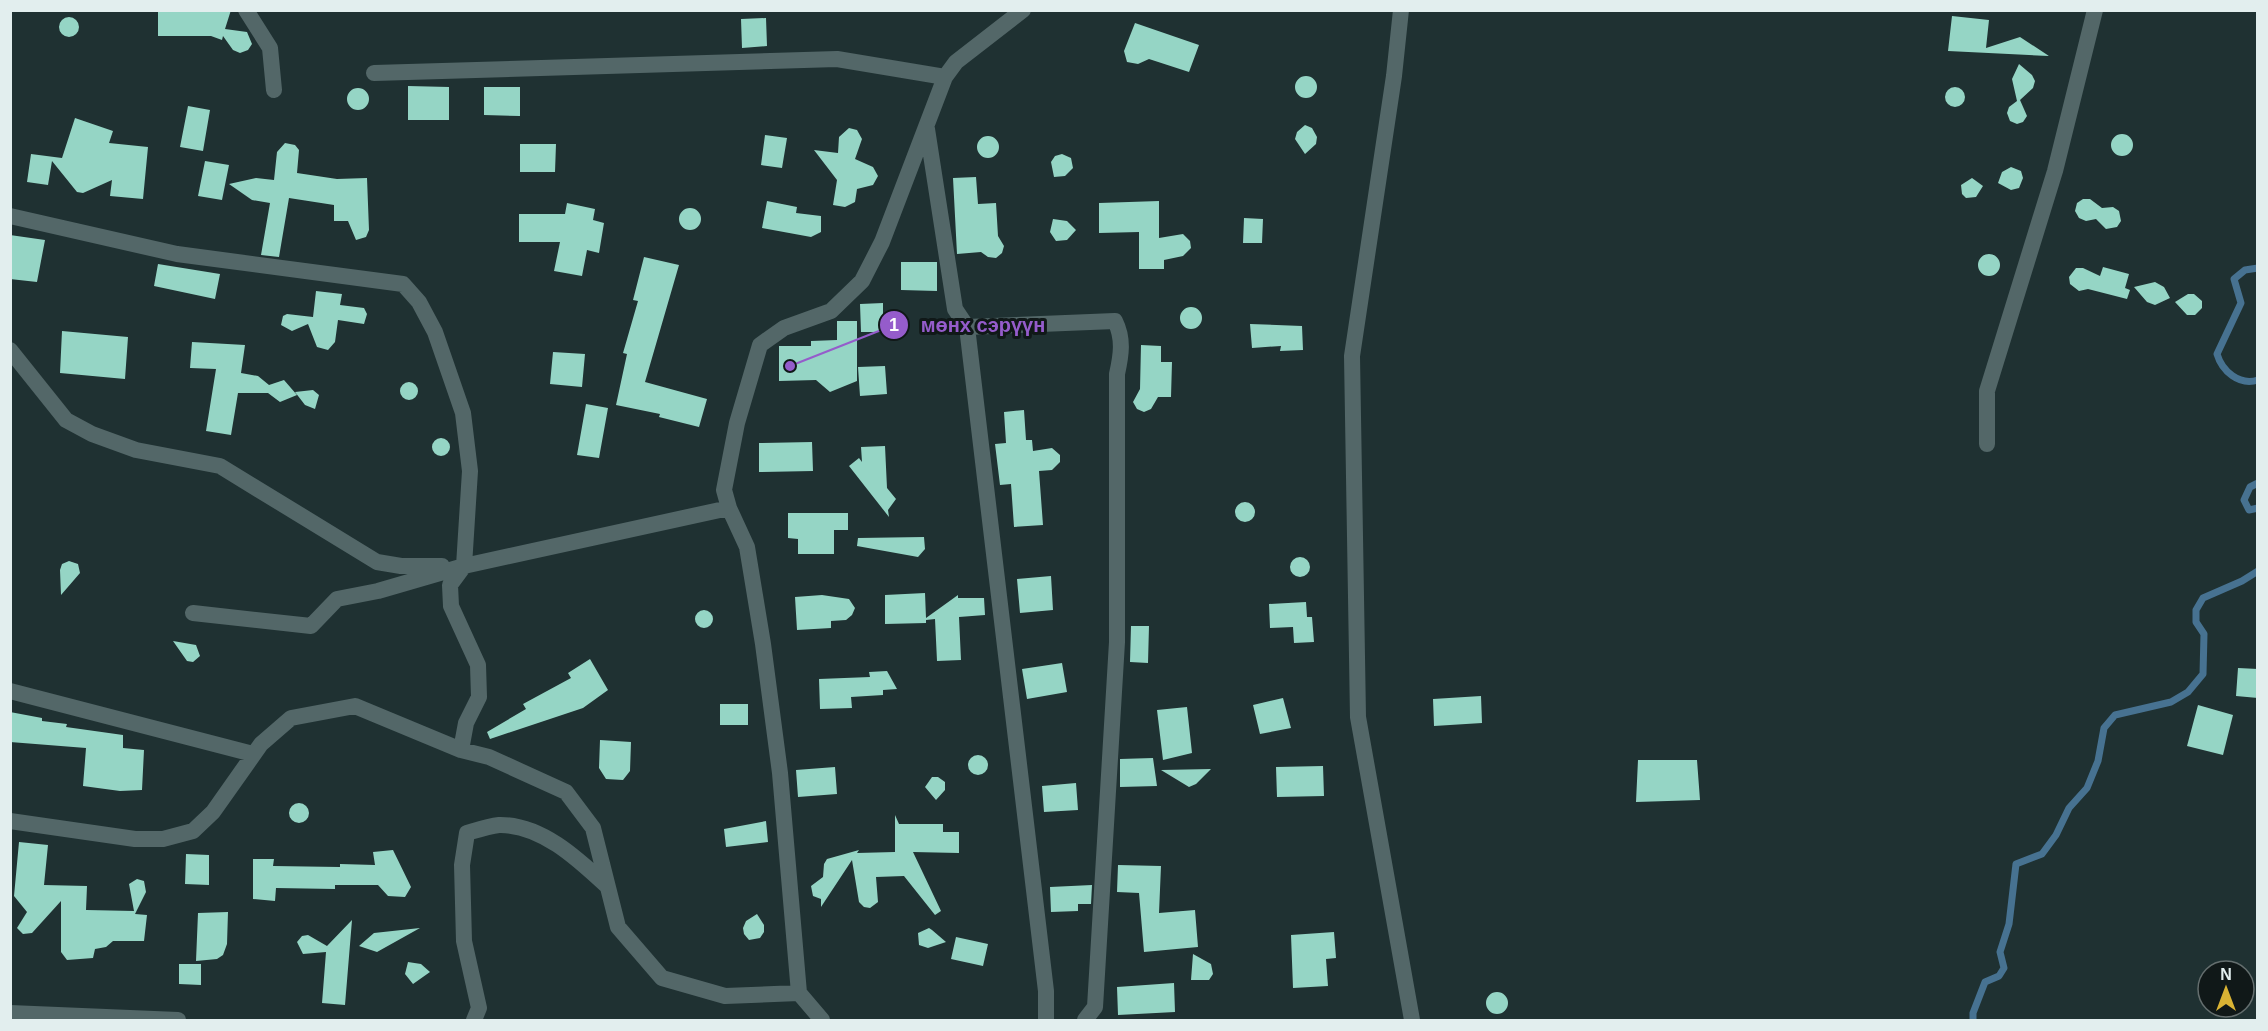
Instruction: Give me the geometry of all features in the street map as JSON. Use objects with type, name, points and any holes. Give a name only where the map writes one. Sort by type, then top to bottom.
[{"type":"street","points":[[246,10],[270,48],[274,90]]},
{"type":"street","points":[[822,1020],[799,993],[780,772],[763,644],[747,547],[729,508],[724,490],[737,423],[760,345],[784,328],[831,311],[862,281],[882,242],[945,77],[956,62],[1023,10]]},
{"type":"street","points":[[1401,10],[1394,76],[1352,356],[1358,717],[1412,1020]]},
{"type":"street","points":[[1987,444],[1987,391],[2055,171],[2095,10]]},
{"type":"street","points":[[374,73],[837,59],[945,77]]},
{"type":"street","points":[[927,128],[956,309],[967,327],[1046,991],[1046,1020]]},
{"type":"street","points":[[10,216],[177,254],[404,284],[419,302],[435,332],[463,413],[470,471],[464,566],[450,585],[451,606],[478,665],[479,697],[466,723],[461,750]]},
{"type":"street","points":[[967,327],[1114,321],[1120,331],[1122,355],[1117,374],[1117,642],[1095,1007],[1085,1020]]},
{"type":"street","points":[[10,350],[66,420],[92,434],[135,450],[220,466],[377,562],[401,566],[464,566]]},
{"type":"street","points":[[193,613],[311,626],[337,599],[378,591],[464,566],[729,508]]},
{"type":"street","points":[[10,691],[253,754]]},
{"type":"street","points":[[10,820],[135,839],[163,839],[193,831],[213,812],[261,744],[291,718],[355,706],[461,750],[489,757],[566,792],[593,828],[618,927]]},
{"type":"street","points":[[474,1020],[479,1008],[464,941],[462,865],[467,833],[498,825],[518,826],[539,833],[588,868],[607,886],[618,927],[662,978],[725,996],[799,993]]},
{"type":"street","points":[[10,1013],[178,1020]]},
{"type":"building","points":[[158,10],[231,10],[225,29],[247,32],[252,44],[248,50],[240,53],[233,50],[223,36],[222,40],[211,36],[158,36]]},
{"type":"building","points":[[1952,16],[1989,20],[1986,48],[2020,37],[2049,56],[1948,51]]},
{"type":"building","points":[[69,17],[76,20],[79,27],[76,34],[69,37],[62,34],[59,27],[62,20]]},
{"type":"building","points":[[766,18],[767,46],[742,48],[741,19]]},
{"type":"building","points":[[1135,23],[1199,45],[1189,72],[1149,59],[1138,64],[1127,62],[1124,51]]},
{"type":"building","points":[[2019,64],[2032,75],[2035,81],[2033,88],[2020,100],[2027,116],[2023,122],[2017,124],[2010,121],[2007,113],[2009,107],[2017,101],[2012,79]]},
{"type":"building","points":[[1306,76],[1314,79],[1317,87],[1314,95],[1306,98],[1298,95],[1295,87],[1298,79]]},
{"type":"building","points":[[408,86],[449,87],[449,120],[408,120]]},
{"type":"building","points":[[484,87],[520,87],[520,116],[484,115]]},
{"type":"building","points":[[1951,87],[1959,87],[1965,93],[1965,101],[1959,107],[1951,107],[1945,101],[1945,93]]},
{"type":"building","points":[[358,88],[366,91],[369,99],[366,107],[358,110],[350,107],[347,99],[350,91]]},
{"type":"building","points":[[188,106],[210,110],[203,151],[180,147]]},
{"type":"building","points":[[75,118],[113,131],[109,143],[148,147],[143,199],[110,196],[112,180],[83,193],[77,192],[52,161],[48,185],[27,182],[31,154],[62,158]]},
{"type":"building","points":[[1305,125],[1312,128],[1317,137],[1316,144],[1305,154],[1295,139],[1297,132]]},
{"type":"building","points":[[849,128],[857,130],[862,139],[855,159],[873,167],[878,176],[873,185],[857,189],[855,202],[845,207],[833,205],[837,180],[814,150],[838,153],[839,137]]},
{"type":"building","points":[[2122,134],[2130,137],[2133,145],[2130,153],[2122,156],[2114,153],[2111,145],[2114,137]]},
{"type":"building","points":[[765,135],[787,138],[782,168],[761,165]]},
{"type":"building","points":[[988,136],[996,139],[999,147],[996,155],[988,158],[980,155],[977,147],[980,139]]},
{"type":"building","points":[[285,143],[295,145],[299,150],[297,173],[337,179],[367,178],[369,230],[366,237],[356,240],[348,221],[334,221],[334,205],[289,198],[279,257],[261,255],[270,203],[252,200],[229,184],[256,178],[274,180],[277,152]]},
{"type":"building","points":[[520,144],[556,144],[555,172],[520,172]]},
{"type":"building","points":[[1062,154],[1071,158],[1073,168],[1065,176],[1054,177],[1051,162],[1055,156]]},
{"type":"building","points":[[205,161],[229,165],[222,200],[198,196]]},
{"type":"building","points":[[2011,167],[2021,171],[2023,178],[2019,188],[2011,190],[1998,183],[2002,172]]},
{"type":"building","points":[[976,177],[978,204],[996,203],[998,236],[1004,246],[1002,253],[996,258],[988,257],[981,252],[957,254],[953,178]]},
{"type":"building","points":[[1972,178],[1983,186],[1976,197],[1966,198],[1962,194],[1961,185]]},
{"type":"building","points":[[2083,199],[2090,199],[2102,208],[2113,207],[2119,211],[2121,221],[2117,227],[2106,229],[2096,219],[2086,221],[2079,218],[2075,211],[2077,203]]},
{"type":"building","points":[[767,201],[797,207],[796,213],[821,216],[821,232],[811,237],[762,228]]},
{"type":"building","points":[[1159,201],[1159,238],[1183,234],[1190,241],[1191,248],[1183,256],[1164,260],[1164,269],[1139,269],[1139,232],[1099,233],[1099,203]]},
{"type":"building","points":[[567,203],[595,209],[593,220],[604,223],[599,253],[587,250],[582,276],[554,271],[560,242],[519,242],[519,214],[565,214]]},
{"type":"building","points":[[690,208],[698,211],[701,219],[698,227],[690,230],[682,227],[679,219],[682,211]]},
{"type":"building","points":[[1244,218],[1263,219],[1262,243],[1243,243]]},
{"type":"building","points":[[1053,219],[1067,221],[1076,230],[1067,240],[1056,241],[1050,232]]},
{"type":"building","points":[[10,235],[45,240],[37,282],[10,279]]},
{"type":"building","points":[[1989,254],[1997,257],[2000,265],[1997,273],[1989,276],[1981,273],[1978,265],[1981,257]]},
{"type":"building","points":[[644,257],[679,265],[645,382],[707,399],[699,427],[659,417],[660,414],[616,405],[627,354],[623,353],[638,301],[633,300]]},
{"type":"building","points":[[901,262],[937,262],[937,291],[901,290]]},
{"type":"building","points":[[158,264],[220,274],[215,299],[154,286]]},
{"type":"building","points":[[2103,267],[2129,274],[2125,288],[2130,290],[2127,299],[2088,289],[2079,291],[2070,284],[2069,277],[2076,268],[2083,268],[2100,276]]},
{"type":"building","points":[[2155,282],[2164,287],[2170,298],[2155,305],[2147,302],[2134,287]]},
{"type":"building","points":[[316,291],[342,294],[340,305],[364,308],[367,314],[364,324],[338,320],[335,342],[328,350],[317,347],[308,324],[292,331],[281,325],[283,316],[287,314],[313,317]]},
{"type":"building","points":[[2188,294],[2194,294],[2202,301],[2202,308],[2195,315],[2187,315],[2175,302]]},
{"type":"building","points":[[883,303],[883,332],[861,332],[860,304]]},
{"type":"building","points":[[1191,307],[1199,310],[1202,318],[1199,326],[1191,329],[1183,326],[1180,318],[1183,310]]},
{"type":"building","points":[[837,321],[857,321],[857,381],[830,392],[816,380],[779,381],[779,346],[811,346],[811,341],[837,340]]},
{"type":"building","points":[[1250,324],[1302,326],[1303,350],[1280,351],[1281,346],[1252,348]]},
{"type":"building","points":[[62,331],[128,337],[125,379],[60,373]]},
{"type":"building","points":[[192,342],[245,345],[241,373],[258,376],[269,385],[284,380],[297,395],[280,402],[268,393],[238,393],[231,435],[206,431],[216,369],[190,368]]},
{"type":"building","points":[[1141,345],[1161,346],[1161,362],[1172,362],[1171,397],[1158,397],[1151,409],[1144,412],[1137,409],[1133,402],[1140,389]]},
{"type":"building","points":[[553,352],[585,354],[582,387],[550,384]]},
{"type":"building","points":[[885,366],[887,394],[860,396],[858,367]]},
{"type":"building","points":[[409,382],[415,385],[418,391],[415,397],[409,400],[403,397],[400,391],[403,385]]},
{"type":"building","points":[[313,390],[319,395],[315,409],[305,405],[295,392]]},
{"type":"building","points":[[586,404],[608,408],[599,458],[577,455]]},
{"type":"building","points":[[1024,410],[1026,440],[1032,440],[1033,451],[1052,448],[1060,455],[1060,462],[1052,470],[1039,471],[1043,525],[1014,527],[1011,484],[1000,485],[995,444],[1006,443],[1004,412]]},
{"type":"building","points":[[441,438],[447,441],[450,447],[447,453],[441,456],[435,453],[432,447],[435,441]]},
{"type":"building","points":[[812,442],[813,471],[759,472],[759,443]]},
{"type":"building","points":[[885,446],[887,488],[896,499],[888,510],[889,517],[849,466],[859,458],[862,462],[861,447]]},
{"type":"building","points":[[1245,502],[1252,505],[1255,512],[1252,519],[1245,522],[1238,519],[1235,512],[1238,505]]},
{"type":"building","points":[[788,513],[848,513],[848,530],[834,530],[834,554],[798,554],[798,539],[788,538]]},
{"type":"building","points":[[924,537],[925,549],[918,557],[857,546],[858,538]]},
{"type":"building","points":[[1300,557],[1307,560],[1310,567],[1307,574],[1300,577],[1293,574],[1290,567],[1293,560]]},
{"type":"building","points":[[69,561],[78,564],[80,573],[61,595],[60,570],[62,564]]},
{"type":"building","points":[[1051,576],[1053,610],[1020,613],[1017,579]]},
{"type":"building","points":[[925,593],[926,618],[958,595],[958,598],[984,598],[985,615],[959,617],[961,660],[937,661],[935,619],[926,620],[926,623],[885,624],[885,595]]},
{"type":"building","points":[[822,595],[849,599],[855,608],[852,615],[846,620],[831,621],[831,628],[797,630],[795,597]]},
{"type":"building","points":[[1306,602],[1307,617],[1312,617],[1314,642],[1294,643],[1293,627],[1270,628],[1269,604]]},
{"type":"building","points":[[700,610],[708,610],[713,615],[711,626],[700,628],[695,623],[695,615]]},
{"type":"building","points":[[1131,626],[1149,626],[1148,663],[1130,662]]},
{"type":"building","points":[[173,641],[196,645],[200,656],[193,662],[187,661]]},
{"type":"building","points":[[590,659],[608,690],[583,708],[490,739],[487,732],[526,709],[523,704],[571,678],[568,673]]},
{"type":"building","points":[[1062,663],[1067,692],[1027,699],[1022,669]]},
{"type":"building","points":[[2238,668],[2258,669],[2258,698],[2236,696]]},
{"type":"building","points":[[887,671],[897,689],[883,690],[883,695],[851,697],[852,708],[820,709],[819,679],[870,677],[869,672]]},
{"type":"building","points":[[1481,696],[1482,723],[1434,726],[1433,699]]},
{"type":"building","points":[[1283,698],[1291,728],[1260,734],[1253,705]]},
{"type":"building","points":[[720,704],[748,704],[748,725],[720,725]]},
{"type":"building","points":[[2198,705],[2233,715],[2223,755],[2187,746]]},
{"type":"building","points":[[1187,707],[1192,753],[1163,760],[1157,710]]},
{"type":"building","points":[[10,712],[42,718],[42,721],[67,724],[66,727],[123,735],[123,748],[144,750],[142,790],[120,791],[83,786],[86,748],[10,742]]},
{"type":"building","points":[[600,740],[631,742],[630,771],[623,780],[606,779],[599,768]]},
{"type":"building","points":[[978,755],[985,758],[988,765],[985,772],[978,775],[971,772],[968,765],[971,758]]},
{"type":"building","points":[[1153,758],[1157,786],[1120,787],[1120,759]]},
{"type":"building","points":[[1638,760],[1697,760],[1700,800],[1636,802]]},
{"type":"building","points":[[1323,766],[1324,796],[1277,797],[1276,767]]},
{"type":"building","points":[[835,767],[837,794],[798,797],[796,770]]},
{"type":"building","points":[[1211,769],[1196,784],[1189,787],[1161,770]]},
{"type":"building","points":[[932,777],[938,777],[945,782],[945,790],[936,800],[925,787]]},
{"type":"building","points":[[1076,783],[1078,810],[1044,812],[1042,786]]},
{"type":"building","points":[[299,803],[306,806],[309,813],[306,820],[299,823],[292,820],[289,813],[292,806]]},
{"type":"building","points":[[895,815],[899,824],[943,824],[943,832],[959,832],[959,853],[913,852],[941,911],[935,915],[904,876],[876,877],[878,902],[870,908],[864,907],[859,902],[852,860],[821,907],[821,899],[813,896],[811,886],[823,877],[824,864],[827,859],[859,850],[857,853],[895,852]]},
{"type":"building","points":[[766,821],[768,842],[726,847],[724,829]]},
{"type":"building","points":[[19,842],[48,845],[44,885],[87,886],[86,910],[134,911],[129,884],[137,879],[144,881],[146,892],[135,914],[147,915],[144,941],[113,941],[106,947],[95,949],[93,958],[67,960],[61,952],[61,901],[32,933],[23,934],[17,928],[27,912],[14,896]]},
{"type":"building","points":[[393,850],[411,887],[405,897],[388,896],[378,885],[335,885],[335,889],[276,888],[275,901],[253,899],[253,859],[274,859],[273,866],[375,865],[373,852]]},
{"type":"building","points":[[186,854],[209,855],[209,885],[185,884]]},
{"type":"building","points":[[1118,865],[1161,866],[1159,913],[1195,910],[1198,947],[1144,952],[1139,893],[1117,892]]},
{"type":"building","points":[[1092,885],[1091,904],[1078,904],[1078,911],[1051,912],[1050,887]]},
{"type":"building","points":[[228,912],[227,944],[223,955],[217,959],[196,961],[198,913]]},
{"type":"building","points":[[757,914],[764,925],[764,932],[760,938],[749,940],[743,928],[746,921]]},
{"type":"building","points":[[352,920],[345,1005],[322,1003],[326,952],[303,954],[297,942],[302,936],[308,935],[327,946]]},
{"type":"building","points":[[420,928],[377,952],[359,946],[374,933]]},
{"type":"building","points":[[929,928],[946,942],[928,948],[919,945],[918,933]]},
{"type":"building","points":[[1334,932],[1336,958],[1326,959],[1328,986],[1293,988],[1291,935]]},
{"type":"building","points":[[956,937],[988,944],[983,966],[951,959]]},
{"type":"building","points":[[1193,954],[1211,964],[1213,974],[1209,980],[1191,980]]},
{"type":"building","points":[[408,962],[421,964],[430,972],[413,984],[405,974]]},
{"type":"building","points":[[179,964],[201,964],[201,985],[179,984]]},
{"type":"building","points":[[1174,983],[1175,1012],[1118,1015],[1117,987]]},
{"type":"building","points":[[1497,992],[1505,995],[1508,1003],[1505,1011],[1497,1014],[1489,1011],[1486,1003],[1489,995]]},
{"type":"waterway","points":[[2258,268],[2245,270],[2234,279],[2241,303],[2217,354],[2223,366],[2232,376],[2244,381],[2258,380]]},
{"type":"waterway","points":[[2258,483],[2250,487],[2244,500],[2249,510],[2258,508]]},
{"type":"waterway","points":[[1973,1020],[1973,1013],[1985,982],[1999,976],[2004,968],[2000,952],[2009,924],[2016,864],[2042,854],[2056,835],[2069,808],[2087,788],[2098,761],[2104,728],[2115,715],[2171,702],[2188,692],[2203,674],[2204,634],[2196,622],[2196,610],[2203,598],[2242,581],[2258,571]]},
{"type":"place","name":"мөнх сэрүүн","points":[[790,366]]}]
